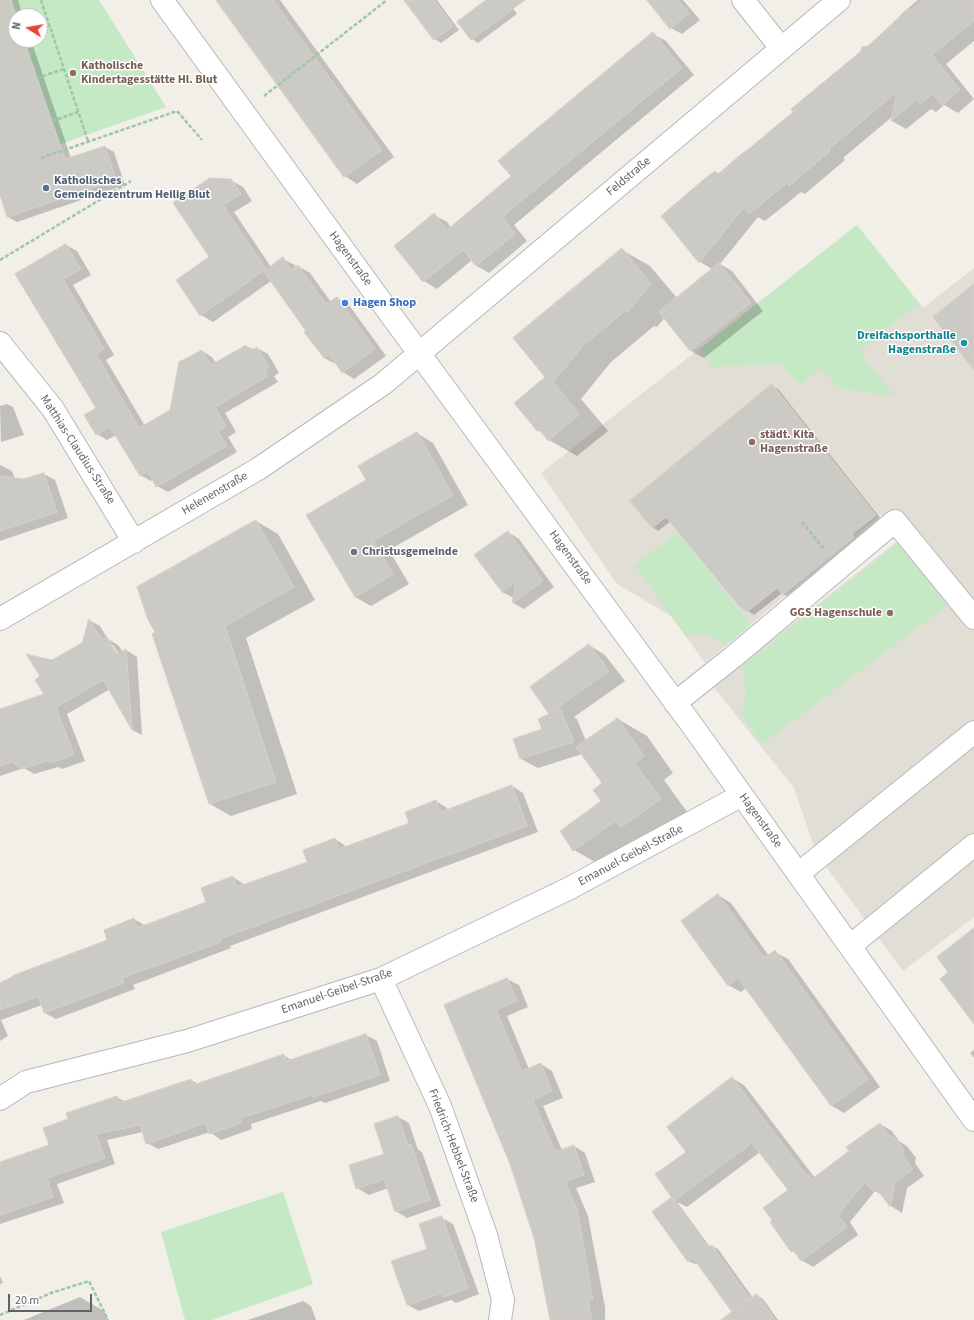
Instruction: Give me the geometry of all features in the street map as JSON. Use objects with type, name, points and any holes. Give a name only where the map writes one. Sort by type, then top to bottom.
[{"type":"street","name":"Hagenstraße","points":[[162,0],[742,795],[974,1120]]},
{"type":"street","points":[[743,0],[781,48]]},
{"type":"street","name":"Feldstraße","points":[[420,354],[839,0]]},
{"type":"street","name":"Matthias-Claudius-Straße","points":[[0,343],[53,409],[134,542]]},
{"type":"street","name":"Helenenstraße","points":[[0,619],[258,469],[383,384],[420,354]]},
{"type":"street","points":[[675,703],[733,657],[895,521],[974,618]]},
{"type":"street","points":[[798,874],[974,732]]},
{"type":"street","name":"Emanuel-Geibel-Straße","points":[[0,1099],[26,1082],[188,1041],[381,979],[570,888],[742,795]]},
{"type":"street","points":[[850,946],[974,845]]},
{"type":"street","name":"Friedrich-Hebbel-Straße","points":[[381,979],[440,1106],[486,1235],[503,1300],[500,1320]]},
{"type":"path","points":[[42,0],[88,141]]},
{"type":"path","points":[[244,113],[387,0]]},
{"type":"path","points":[[37,78],[64,69]]},
{"type":"path","points":[[41,158],[177,111],[202,140]]},
{"type":"path","points":[[52,121],[78,112]]},
{"type":"path","points":[[0,260],[131,181]]},
{"type":"path","points":[[802,522],[840,567]]},
{"type":"path","points":[[0,1315],[52,1293],[89,1281],[108,1320]]},
{"type":"shaded area","points":[[857,225],[923,308],[974,268],[974,917],[903,971],[816,853],[794,788],[713,686],[899,540],[881,515],[705,663],[671,616],[617,584],[541,473]]},
{"type":"green space","points":[[9,0],[99,0],[166,107],[58,145],[27,48],[48,48],[48,8],[12,8]]},
{"type":"green space","points":[[857,225],[919,303],[859,351],[894,396],[841,389],[820,368],[800,385],[780,364],[713,367],[700,349]]},
{"type":"green space","points":[[677,532],[751,625],[725,646],[711,636],[697,634],[686,636],[635,566]]},
{"type":"green space","points":[[901,541],[949,604],[762,744],[741,714],[744,708],[746,690],[741,667]]},
{"type":"green space","points":[[283,1192],[313,1284],[212,1320],[185,1320],[161,1232]]},
{"type":"building","points":[[0,0],[11,0],[14,8],[8,8],[8,48],[27,48],[65,159],[105,146],[116,180],[7,217],[0,195]]},
{"type":"building","points":[[216,0],[273,0],[382,150],[344,177]]},
{"type":"building","points":[[404,0],[434,0],[453,26],[434,40]]},
{"type":"building","points":[[486,0],[525,0],[471,40],[457,22]]},
{"type":"building","points":[[647,0],[678,0],[689,13],[670,29]]},
{"type":"building","points":[[923,0],[974,0],[974,21],[932,55],[960,90],[942,105],[933,94],[920,104],[917,99],[891,121],[897,92],[829,149],[830,151],[789,186],[787,183],[749,214],[744,207],[699,263],[661,216],[703,180],[715,171],[718,174],[745,152],[793,112],[791,109],[860,52],[862,47],[868,46],[909,8],[910,10]]},
{"type":"building","points":[[653,32],[682,68],[502,217],[515,234],[476,266],[463,250],[423,282],[394,246],[434,213],[447,230],[511,176],[498,161]]},
{"type":"building","points":[[210,178],[231,179],[241,194],[223,205],[266,269],[200,316],[176,280],[209,257],[173,203]]},
{"type":"building","points":[[66,244],[81,269],[63,279],[104,349],[96,354],[139,428],[170,410],[179,362],[202,350],[211,365],[246,345],[249,350],[252,348],[253,350],[257,347],[269,367],[265,370],[268,376],[215,407],[226,426],[218,431],[227,446],[156,487],[148,471],[140,476],[110,427],[96,435],[84,415],[96,408],[15,274]]},
{"type":"building","points":[[622,248],[651,284],[628,312],[626,310],[583,346],[553,382],[580,414],[548,441],[539,429],[537,431],[514,403],[545,377],[513,338]]},
{"type":"building","points":[[283,257],[291,270],[298,265],[326,304],[337,297],[375,349],[342,373],[329,354],[324,358],[304,332],[306,331],[264,272]]},
{"type":"building","points":[[719,263],[751,303],[690,351],[659,312]]},
{"type":"building","name":"Dreifachsporthalle Hagenstraße","points":[[974,284],[974,370],[933,317]]},
{"type":"building","points":[[772,384],[876,515],[852,534],[854,537],[783,595],[777,588],[747,612],[739,606],[666,517],[652,528],[630,501]]},
{"type":"building","points":[[417,432],[453,495],[373,541],[393,574],[355,597],[306,515],[366,480],[358,466]]},
{"type":"building","points":[[44,473],[57,512],[0,531],[0,476],[23,479]]},
{"type":"building","points":[[256,520],[294,587],[225,626],[276,782],[209,804],[152,634],[155,632],[148,620],[137,587]]},
{"type":"building","points":[[508,531],[543,581],[512,603],[516,582],[502,592],[474,555]]},
{"type":"building","points":[[89,619],[102,640],[107,637],[117,654],[126,649],[132,730],[103,680],[56,707],[74,755],[50,763],[49,760],[22,769],[12,762],[0,766],[0,709],[44,694],[35,680],[40,676],[26,654],[52,660],[82,643]]},
{"type":"building","points":[[589,644],[609,671],[550,713],[560,708],[574,742],[520,759],[513,739],[542,729],[538,719],[549,714],[530,687]]},
{"type":"building","points":[[618,718],[644,756],[635,763],[661,799],[620,828],[615,821],[573,851],[560,831],[601,801],[593,790],[602,783],[576,747]]},
{"type":"building","points":[[512,785],[527,826],[220,939],[221,942],[122,978],[124,983],[44,1013],[38,996],[0,1010],[0,983],[12,976],[107,940],[104,930],[134,918],[137,928],[206,902],[201,888],[233,876],[237,887],[307,862],[303,850],[335,838],[339,849],[409,823],[405,812],[436,800],[440,812]]},
{"type":"building","points":[[718,894],[764,958],[775,950],[868,1079],[831,1106],[738,978],[728,986],[681,921]]},
{"type":"building","points":[[974,928],[974,1024],[940,979],[948,972],[937,957]]},
{"type":"building","points":[[507,978],[517,1001],[496,1010],[522,1071],[541,1063],[552,1091],[533,1100],[554,1150],[557,1149],[557,1151],[574,1145],[584,1175],[565,1182],[577,1209],[593,1300],[588,1300],[592,1320],[550,1320],[534,1238],[510,1164],[444,1005]]},
{"type":"building","points":[[366,1034],[380,1075],[313,1097],[312,1095],[241,1118],[242,1123],[209,1134],[206,1123],[146,1144],[140,1125],[96,1134],[105,1158],[47,1178],[53,1197],[0,1215],[0,1162],[49,1145],[43,1128],[68,1119],[66,1113],[117,1096],[119,1103],[191,1079],[193,1085],[284,1054],[286,1061]]},
{"type":"building","points":[[732,1077],[807,1176],[809,1174],[812,1179],[849,1151],[846,1147],[880,1123],[889,1136],[895,1138],[904,1150],[903,1155],[913,1169],[895,1182],[890,1207],[877,1189],[873,1191],[865,1182],[838,1215],[847,1227],[801,1261],[794,1251],[791,1252],[770,1222],[772,1220],[763,1208],[788,1190],[752,1143],[674,1201],[655,1174],[686,1152],[667,1127]]},
{"type":"building","points":[[398,1116],[408,1145],[411,1144],[430,1200],[395,1212],[384,1179],[356,1189],[349,1165],[384,1154],[374,1124]]},
{"type":"building","points":[[672,1197],[708,1247],[712,1245],[750,1299],[732,1312],[693,1258],[688,1262],[652,1212]]},
{"type":"building","points":[[442,1216],[468,1288],[443,1297],[442,1293],[407,1305],[391,1261],[427,1249],[419,1224]]},
{"type":"building","points":[[757,1294],[775,1320],[721,1320]]},
{"type":"place","name":"Katholische Kindertagesstätte Hl. Blut","points":[[73,73]]},
{"type":"place","name":"Katholisches Gemeindezentrum Heilig Blut","points":[[46,188]]},
{"type":"place","name":"Hagen Shop","points":[[345,303]]},
{"type":"place","name":"Dreifachsporthalle Hagenstraße","points":[[964,343]]},
{"type":"place","name":"städt. Kita Hagenstraße","points":[[752,442]]},
{"type":"place","name":"Christusgemeinde","points":[[354,552]]},
{"type":"place","name":"GGS Hagenschule","points":[[890,613]]}]
